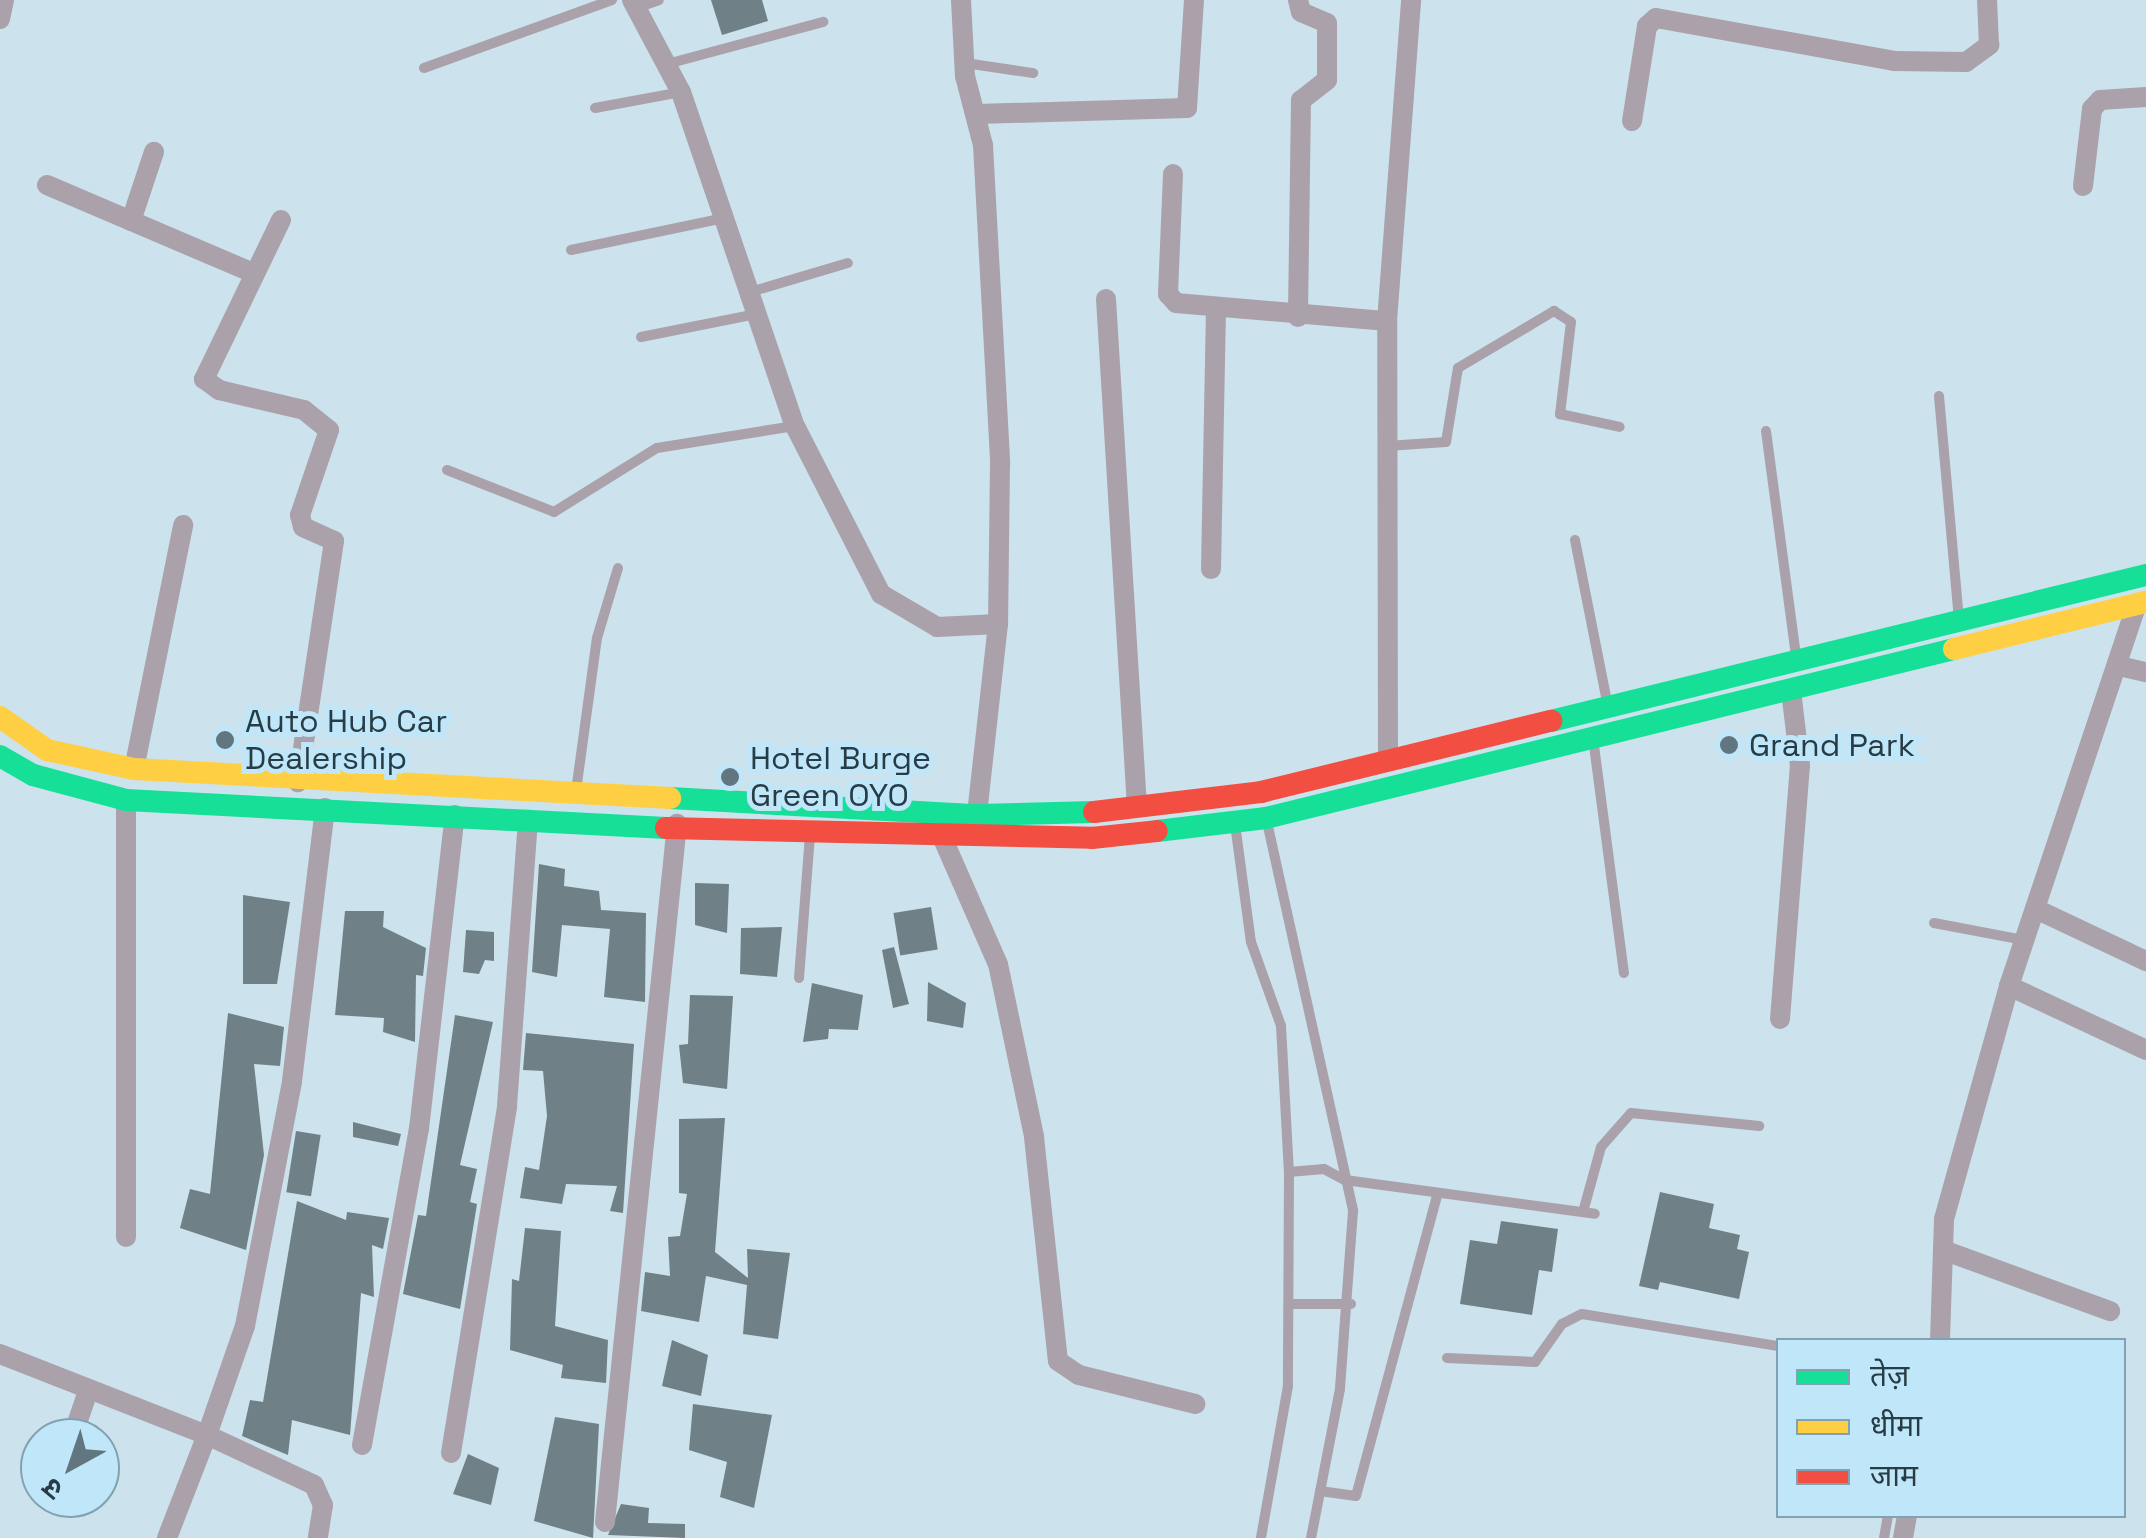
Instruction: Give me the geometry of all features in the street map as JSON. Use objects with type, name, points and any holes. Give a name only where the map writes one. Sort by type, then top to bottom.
[{"type":"street","points":[[0,18],[4,0]]},
{"type":"street","points":[[961,0],[964,63],[976,114],[1000,464],[998,624],[977,815]]},
{"type":"street","points":[[976,114],[1187,108],[1194,0]]},
{"type":"street","points":[[1298,0],[1301,12],[1327,23],[1328,80],[1301,100],[1298,316]]},
{"type":"street","points":[[1388,760],[1387,321],[1411,0]]},
{"type":"street","points":[[1632,121],[1647,26],[1656,18],[1894,61],[1966,62],[1989,45],[1987,0]]},
{"type":"street","points":[[633,4],[682,92],[795,426],[881,594],[938,626],[998,624]]},
{"type":"street","points":[[2083,186],[2092,109],[2100,100],[2146,97]]},
{"type":"street","points":[[130,221],[154,152]]},
{"type":"street","points":[[1173,174],[1168,294],[1176,303],[1387,321]]},
{"type":"street","points":[[47,185],[252,272]]},
{"type":"street","points":[[281,220],[252,272],[204,379],[218,390],[304,410],[329,430],[300,515],[303,527],[334,542],[298,782]]},
{"type":"street","points":[[1106,298],[1137,808]]},
{"type":"street","points":[[1211,569],[1216,309]]},
{"type":"street","points":[[134,769],[183,525]]},
{"type":"street","points":[[0,717],[47,750],[134,769],[298,782],[576,792],[977,815],[1137,808],[1261,792],[2146,575]]},
{"type":"street","points":[[1940,1338],[1944,1219],[2024,940],[2142,603]]},
{"type":"street","points":[[0,756],[33,775],[126,800],[677,824],[810,835],[943,840],[1092,838],[1266,818],[2142,603]]},
{"type":"street","points":[[2118,666],[2146,672]]},
{"type":"street","points":[[1780,1018],[1800,766],[1791,690]]},
{"type":"street","points":[[126,800],[126,1236]]},
{"type":"street","points":[[166,1538],[244,1326],[288,1100],[326,808]]},
{"type":"street","points":[[362,1445],[419,1129],[455,814]]},
{"type":"street","points":[[451,1453],[507,1106],[528,820]]},
{"type":"street","points":[[605,1522],[677,824]]},
{"type":"street","points":[[943,840],[998,964],[1034,1137],[1058,1361],[1078,1375],[1195,1404]]},
{"type":"street","points":[[2036,910],[2146,961]]},
{"type":"street","points":[[2010,986],[2146,1050]]},
{"type":"street","points":[[1943,1250],[2110,1311]]},
{"type":"street","points":[[0,1354],[88,1392],[207,1435],[314,1486],[323,1505],[318,1538]]},
{"type":"street","points":[[79,1418],[88,1392]]},
{"type":"lane","points":[[424,68],[612,0]]},
{"type":"lane","points":[[633,4],[658,0]]},
{"type":"lane","points":[[667,64],[823,22]]},
{"type":"lane","points":[[964,63],[1033,74]]},
{"type":"lane","points":[[595,108],[682,92]]},
{"type":"lane","points":[[571,250],[724,218]]},
{"type":"lane","points":[[749,292],[848,263]]},
{"type":"lane","points":[[1388,446],[1446,442],[1458,368],[1554,311],[1571,322],[1560,414],[1620,428]]},
{"type":"lane","points":[[641,337],[756,314]]},
{"type":"lane","points":[[1940,396],[1960,620]]},
{"type":"lane","points":[[447,470],[554,512],[658,448],[727,431],[795,426]]},
{"type":"lane","points":[[1766,431],[1797,662]]},
{"type":"lane","points":[[1574,540],[1608,708]]},
{"type":"lane","points":[[576,792],[597,638],[618,568]]},
{"type":"lane","points":[[1593,737],[1624,973]]},
{"type":"lane","points":[[1261,792],[1353,1211],[1351,1304],[1312,1538]]},
{"type":"lane","points":[[1229,798],[1251,942],[1281,1026],[1290,1172],[1288,1386],[1261,1538]]},
{"type":"lane","points":[[798,978],[810,835]]},
{"type":"lane","points":[[1934,923],[2024,940]]},
{"type":"lane","points":[[1290,1172],[1324,1169],[1344,1180],[1589,1213],[1602,1148],[1631,1113],[1759,1126]]},
{"type":"lane","points":[[1320,1492],[1356,1496],[1438,1193]]},
{"type":"lane","points":[[1289,1304],[1351,1304]]},
{"type":"lane","points":[[1448,1358],[1536,1362],[1562,1324],[1582,1314],[1776,1346]]},
{"type":"building","points":[[711,0],[762,0],[768,21],[722,35]]},
{"type":"building","points":[[539,864],[565,869],[564,886],[599,891],[601,910],[646,913],[645,1002],[604,997],[610,929],[562,925],[557,977],[532,972]]},
{"type":"building","points":[[695,883],[729,884],[727,933],[695,925]]},
{"type":"building","points":[[243,895],[290,902],[277,984],[243,984]]},
{"type":"building","points":[[931,907],[938,949],[900,955],[893,913]]},
{"type":"building","points":[[345,911],[384,911],[383,927],[426,948],[423,976],[416,975],[415,1042],[383,1032],[384,1018],[335,1015]]},
{"type":"building","points":[[782,927],[777,977],[740,974],[741,928]]},
{"type":"building","points":[[466,930],[494,932],[494,961],[485,960],[479,974],[463,972]]},
{"type":"building","points":[[894,947],[909,1004],[893,1008],[882,950]]},
{"type":"building","points":[[928,982],[966,1003],[963,1028],[927,1021]]},
{"type":"building","points":[[812,983],[863,995],[858,1030],[829,1029],[828,1039],[803,1042]]},
{"type":"building","points":[[690,995],[733,996],[727,1089],[683,1083],[679,1045],[688,1044]]},
{"type":"building","points":[[228,1013],[284,1027],[280,1066],[254,1064],[264,1155],[246,1250],[180,1228],[190,1189],[210,1194]]},
{"type":"building","points":[[455,1015],[493,1022],[460,1165],[477,1169],[470,1202],[477,1204],[460,1309],[403,1294],[418,1215],[426,1216]]},
{"type":"building","points":[[526,1033],[634,1044],[623,1213],[610,1211],[617,1186],[566,1184],[562,1204],[520,1198],[525,1167],[539,1170],[547,1116],[543,1071],[523,1070]]},
{"type":"building","points":[[725,1118],[715,1252],[748,1278],[747,1249],[790,1253],[778,1339],[743,1334],[747,1285],[706,1276],[699,1322],[641,1311],[645,1272],[670,1276],[668,1237],[680,1236],[687,1194],[679,1193],[679,1119]]},
{"type":"building","points":[[353,1122],[401,1134],[398,1146],[353,1137]]},
{"type":"building","points":[[296,1131],[321,1135],[311,1196],[286,1192]]},
{"type":"building","points":[[1660,1192],[1714,1204],[1709,1228],[1740,1235],[1737,1249],[1749,1252],[1739,1299],[1660,1282],[1658,1290],[1639,1286]]},
{"type":"building","points":[[297,1201],[346,1220],[347,1212],[389,1218],[383,1249],[372,1245],[374,1297],[361,1293],[350,1435],[292,1420],[288,1455],[242,1436],[250,1400],[263,1402]]},
{"type":"building","points":[[1501,1221],[1558,1229],[1552,1272],[1539,1270],[1532,1315],[1460,1304],[1470,1240],[1497,1244]]},
{"type":"building","points":[[525,1228],[561,1231],[555,1326],[608,1340],[606,1383],[561,1378],[563,1365],[510,1350],[512,1279],[519,1281]]},
{"type":"building","points":[[672,1340],[708,1355],[701,1396],[662,1386]]},
{"type":"building","points":[[693,1404],[772,1415],[754,1508],[720,1497],[727,1462],[689,1450]]},
{"type":"building","points":[[555,1417],[599,1424],[593,1538],[534,1521]]},
{"type":"building","points":[[468,1454],[499,1468],[491,1505],[453,1494]]},
{"type":"building","points":[[621,1504],[649,1508],[648,1523],[685,1524],[685,1538],[608,1535]]},
{"type":"traffic: fast","points":[[1551,721],[2146,575]]},
{"type":"traffic: fast","points":[[1157,831],[1266,818],[1954,649]]},
{"type":"traffic: fast","points":[[0,756],[33,775],[126,800],[666,828]]},
{"type":"traffic: fast","points":[[670,798],[977,815],[1094,812]]},
{"type":"traffic: slow","points":[[1954,649],[2146,602]]},
{"type":"traffic: slow","points":[[0,717],[47,750],[134,769],[670,798]]},
{"type":"traffic: jam","points":[[1094,812],[1261,792],[1551,721]]},
{"type":"traffic: jam","points":[[666,828],[1092,838],[1157,831]]},
{"type":"place","name":"Auto Hub Car Dealership","points":[[225,740]]},
{"type":"place","name":"Grand Park","points":[[1729,745]]},
{"type":"place","name":"Hotel Burge Green OYO","points":[[730,777]]}]
